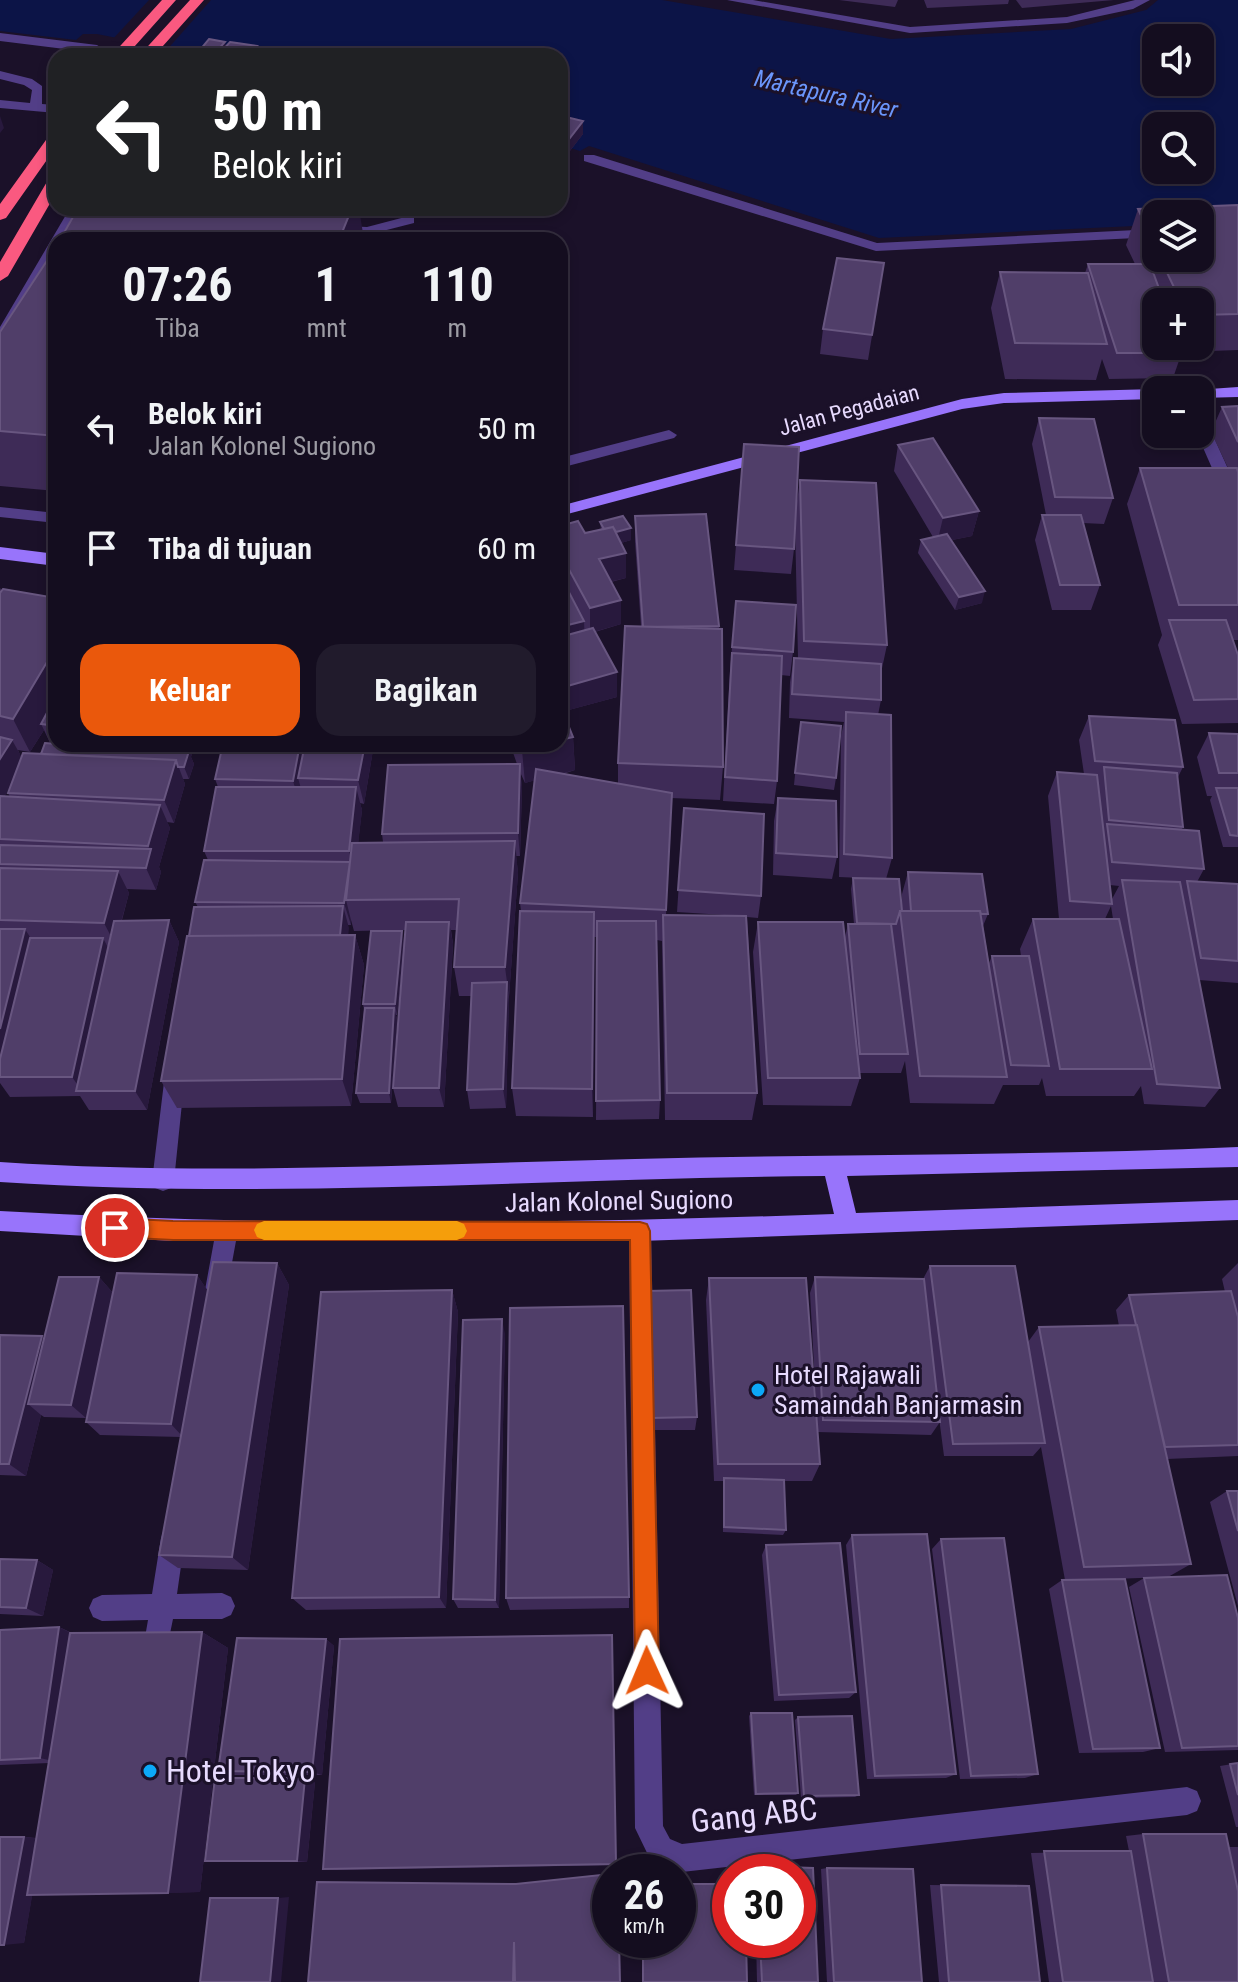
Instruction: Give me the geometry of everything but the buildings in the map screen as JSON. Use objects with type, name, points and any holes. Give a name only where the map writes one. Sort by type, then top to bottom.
[{"type":"highway","points":[[125,48],[169,0]]},
{"type":"highway","points":[[153,48],[197,0]]},
{"type":"highway","points":[[0,215],[48,147]]},
{"type":"highway","points":[[22,181],[48,182]]},
{"type":"highway","points":[[0,276],[48,192]]},
{"type":"main road","points":[[1214,393],[1238,392]]},
{"type":"main road","name":"Jalan Pegadaian","points":[[568,509],[962,404],[1004,398],[1142,394]]},
{"type":"main road","points":[[0,553],[48,559]]},
{"type":"main road","name":"Jalan Kolonel Sugiono","points":[[0,1172],[163,1181],[1238,1157]]},
{"type":"main road","points":[[833,1164],[847,1222]]},
{"type":"main road","name":"Jalan Kolonel Sugiono","points":[[0,1221],[227,1230],[640,1231],[1238,1210]]},
{"type":"street","points":[[733,0],[910,30],[1067,20],[1129,7],[1144,0]]},
{"type":"street","points":[[0,37],[89,48]]},
{"type":"street","points":[[0,75],[28,82],[38,89],[36,107]]},
{"type":"street","points":[[0,104],[48,108]]},
{"type":"street","points":[[589,158],[876,247],[1142,234]]},
{"type":"street","points":[[356,232],[367,231],[406,216]]},
{"type":"street","points":[[0,339],[48,257]]},
{"type":"street","points":[[568,461],[669,435]]},
{"type":"street","points":[[1211,448],[1238,509]]},
{"type":"street","points":[[0,512],[48,517]]},
{"type":"street","points":[[163,1181],[178,1049]]},
{"type":"street","points":[[213,1306],[227,1230]]},
{"type":"street","name":"Gang ABC","points":[[640,1231],[649,1828],[660,1849],[682,1858],[1187,1801]]},
{"type":"street","points":[[156,1649],[176,1518]]},
{"type":"street","points":[[102,1608],[222,1606]]},
{"type":"water","name":"Martapura River","points":[[0,0],[662,0],[891,39],[1071,29],[1146,10],[1158,0],[1238,0],[1238,221],[1214,217],[1214,200],[1142,200],[1142,226],[879,238],[589,146],[580,151],[568,147],[568,48],[168,48],[83,34],[76,40],[0,31]]},
{"type":"pier","points":[[149,0],[211,0],[169,48],[145,48],[111,41]]},
{"type":"slow traffic","points":[[264,1230],[457,1231]]},
{"type":"place","name":"Hotel Rajawali Samaindah Banjarmasin","points":[[758,1390]]},
{"type":"place","name":"Hotel Tokyo","points":[[150,1771]]},
{"type":"route","points":[[115,1228],[173,1231],[640,1231],[647,1671]]}]
